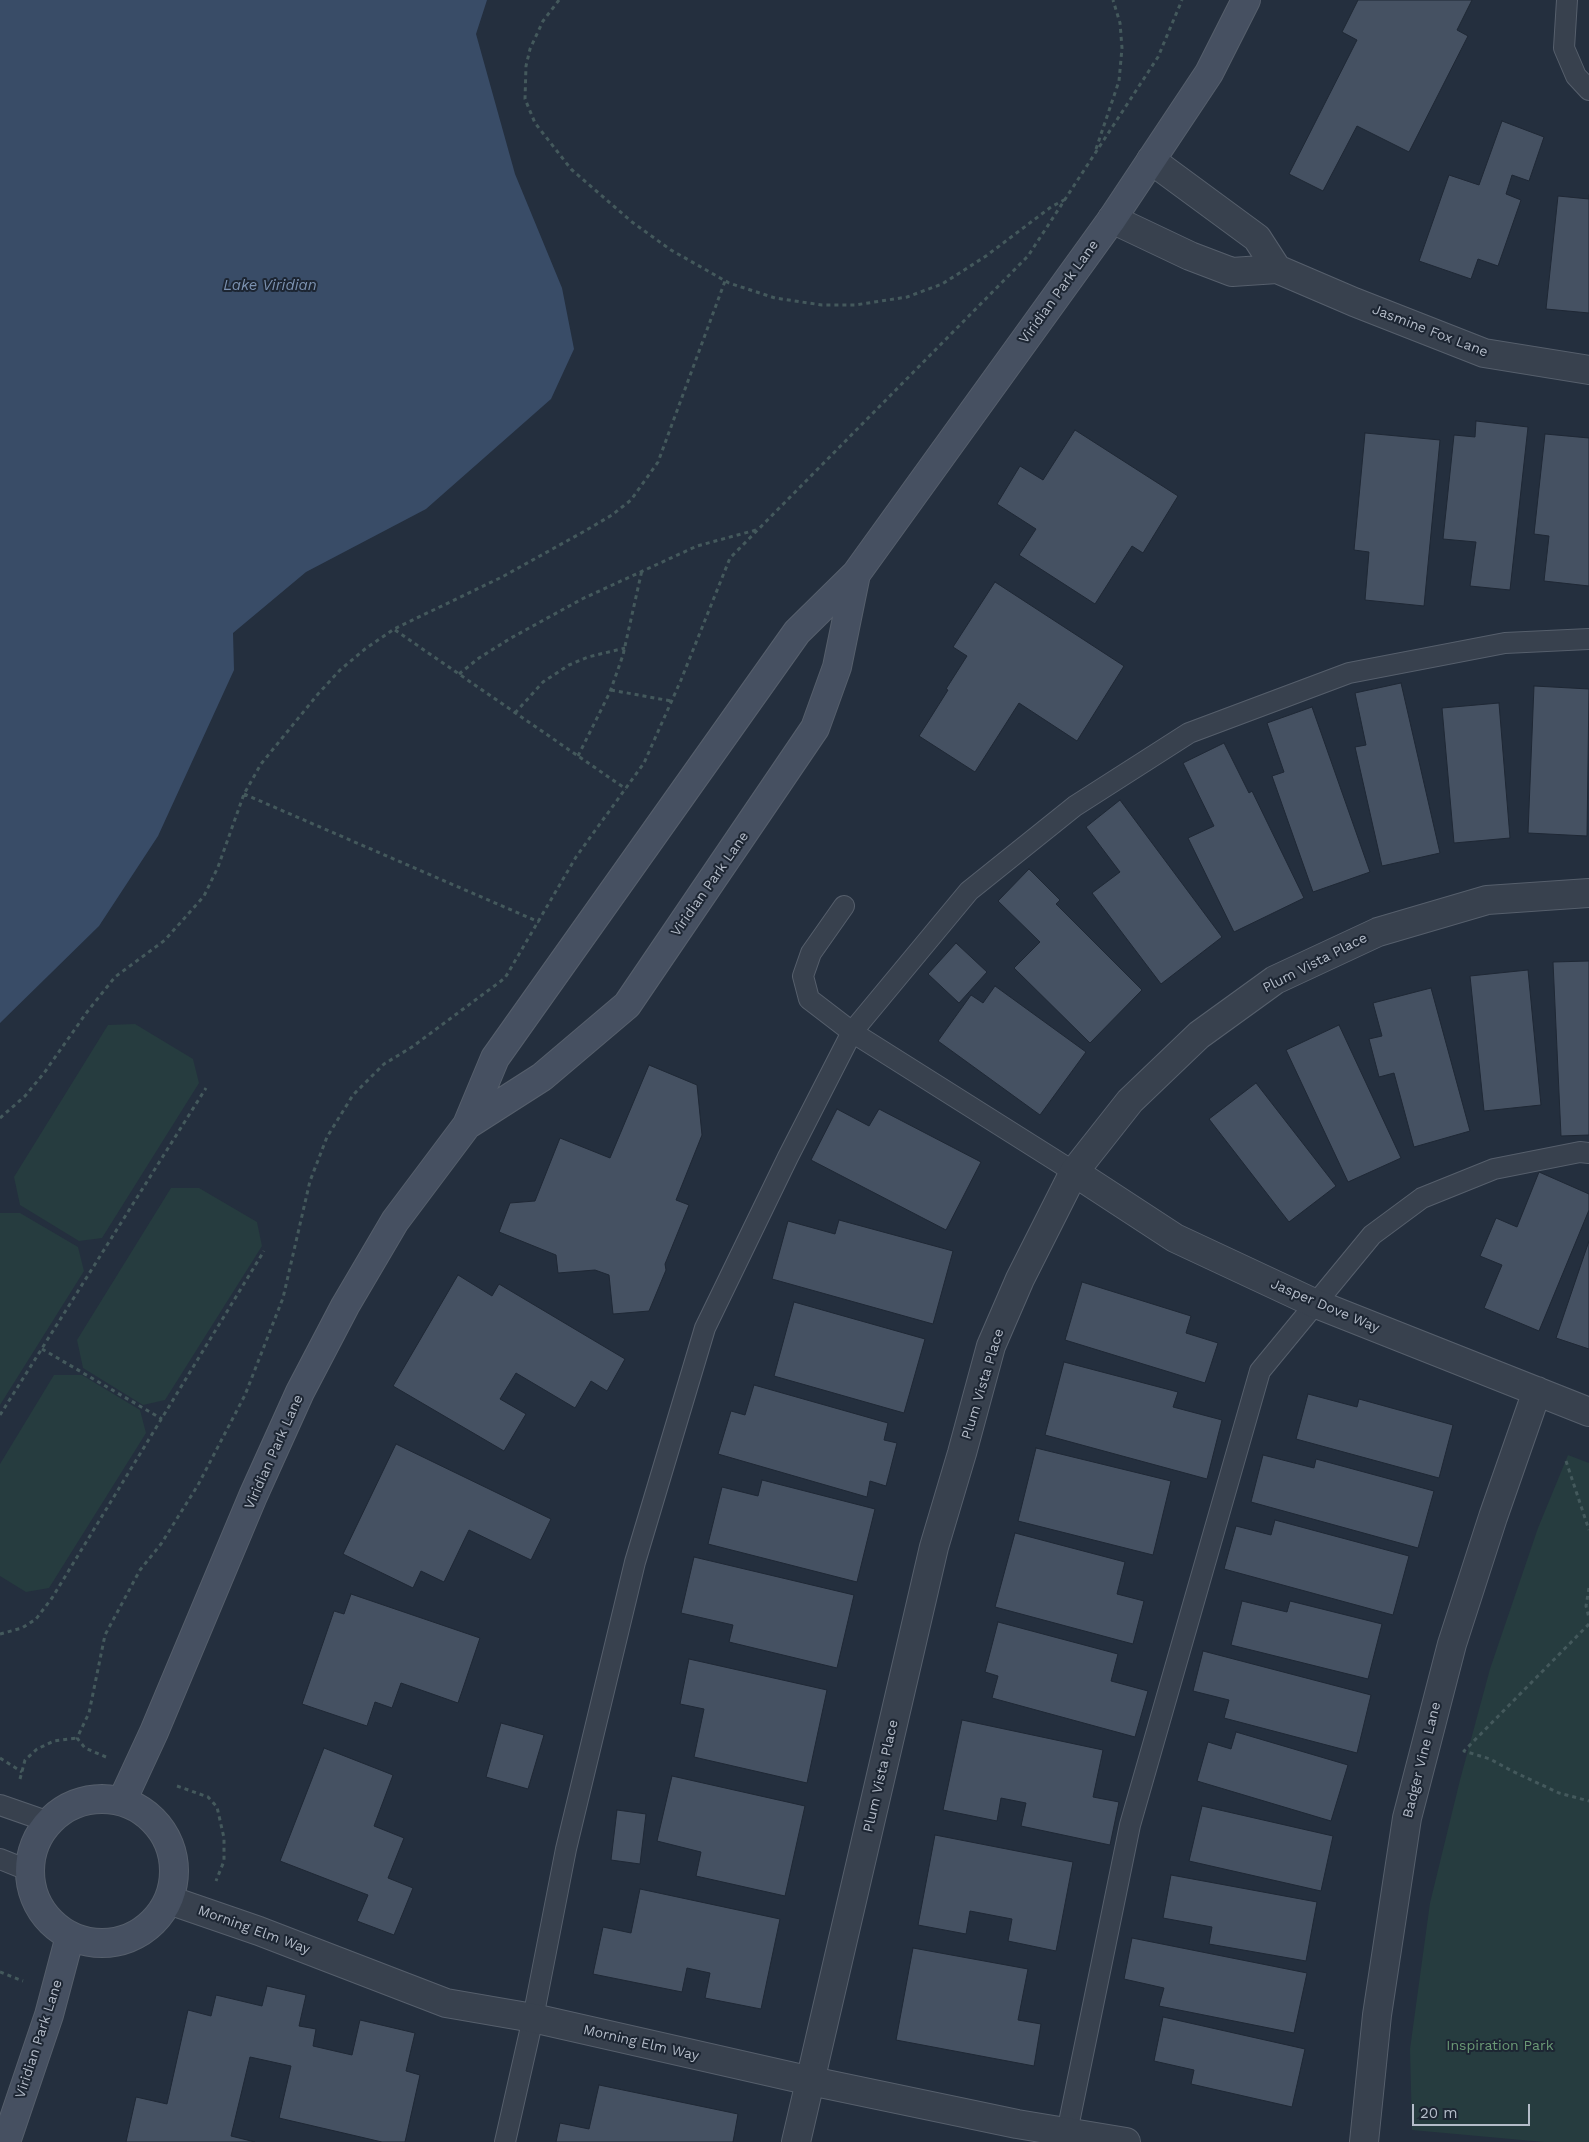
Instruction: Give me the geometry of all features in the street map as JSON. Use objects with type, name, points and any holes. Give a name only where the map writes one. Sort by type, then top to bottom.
[{"type":"street","name":"Viridian Park Lane","points":[[122,1801],[154,1732],[253,1496],[305,1384],[345,1306],[395,1221],[467,1125],[495,1058],[798,632],[856,574],[1112,219],[1209,73],[1246,0]]},
{"type":"street","points":[[1151,160],[1257,238],[1277,269]]},
{"type":"street","name":"Jasmine Fox Lane","points":[[1112,219],[1190,256],[1232,272],[1277,269],[1354,302],[1484,353],[1589,370]]},
{"type":"street","name":"Viridian Park Lane","points":[[467,1125],[542,1078],[627,1005],[814,728],[837,667],[856,574]]},
{"type":"street","name":"Plum Vista Place","points":[[796,2142],[934,1547],[991,1346],[1020,1279],[1074,1172],[1130,1101],[1199,1035],[1275,980],[1378,932],[1487,900],[1589,893]]},
{"type":"street","name":"Jasper Dove Way","points":[[1074,1172],[1175,1238],[1314,1303],[1589,1412]]},
{"type":"street","name":"Badger Vine Lane","points":[[1364,2142],[1377,2015],[1407,1818],[1452,1644],[1493,1517],[1537,1391]]},
{"type":"street","points":[[96,1799],[122,1801],[144,1812],[161,1829],[172,1851],[174,1876],[169,1900],[156,1919],[138,1934],[116,1943],[92,1943],[70,1936],[48,1920],[35,1897],[30,1871],[35,1845],[49,1822],[70,1806],[96,1799]]},
{"type":"street","name":"Morning Elm Way","points":[[169,1900],[259,1931],[446,2003],[533,2018],[810,2081],[1017,2124],[1066,2137],[1126,2142]]},
{"type":"street","name":"Viridian Park Lane","points":[[6,2142],[49,2015],[70,1936]]},
{"type":"lane","points":[[1567,0],[1564,48],[1576,76],[1589,90]]},
{"type":"lane","points":[[505,2142],[533,2018],[566,1849],[633,1572],[705,1328],[788,1157],[852,1032],[969,891],[1075,806],[1189,733],[1349,673],[1505,642],[1589,639]]},
{"type":"lane","points":[[844,906],[811,953],[803,976],[808,999],[852,1032],[1074,1172]]},
{"type":"lane","points":[[1066,2137],[1130,1825],[1260,1371],[1372,1234],[1422,1198],[1494,1168],[1580,1152],[1589,1153]]},
{"type":"lane","points":[[0,1805],[49,1822]]},
{"type":"lane","points":[[0,1859],[30,1871]]},
{"type":"path","points":[[559,0],[542,22],[530,49],[526,66],[525,99],[535,123],[571,168],[632,222],[672,250],[725,281],[775,298],[801,303],[856,305],[907,297],[924,292],[950,279],[986,256],[1051,207],[1065,200]]},
{"type":"path","points":[[1094,154],[1119,81],[1122,48],[1113,0]]},
{"type":"path","points":[[77,1738],[89,1713],[105,1635],[140,1570],[161,1544],[198,1485],[245,1395],[283,1298],[310,1181],[327,1136],[353,1095],[384,1064],[412,1047],[505,978],[576,857],[644,763],[730,558],[1028,256],[1158,57],[1182,0]]},
{"type":"path","points":[[0,1118],[25,1096],[44,1073],[87,1012],[115,977],[165,940],[204,896],[218,866],[244,794],[261,764],[340,670],[365,649],[394,629],[502,577],[584,532],[631,500],[658,462],[725,281]]},
{"type":"path","points":[[459,674],[479,658],[511,638],[582,599],[642,570],[697,546],[758,530]]},
{"type":"path","points":[[578,756],[611,690],[625,648],[642,570]]},
{"type":"path","points":[[394,629],[626,789]]},
{"type":"path","points":[[515,713],[543,682],[569,665],[597,654],[625,648]]},
{"type":"path","points":[[611,690],[671,702]]},
{"type":"path","points":[[244,794],[539,922]]},
{"type":"path","points":[[0,1415],[206,1088]]},
{"type":"path","points":[[0,1634],[22,1628],[36,1619],[52,1598],[264,1251]]},
{"type":"path","points":[[42,1349],[162,1419]]},
{"type":"path","points":[[1566,1461],[1589,1530]]},
{"type":"path","points":[[1589,1588],[1586,1606],[1589,1618]]},
{"type":"path","points":[[1589,1624],[1464,1751],[1490,1759],[1512,1772],[1559,1793],[1589,1801]]},
{"type":"path","points":[[77,1738],[84,1748],[108,1758]]},
{"type":"path","points":[[18,1786],[25,1760],[37,1749],[54,1740],[77,1738]]},
{"type":"path","points":[[0,1758],[22,1772]]},
{"type":"path","points":[[177,1786],[208,1797],[217,1807],[224,1838],[224,1861],[214,1887]]},
{"type":"path","points":[[0,1972],[29,1983]]},
{"type":"green space","points":[[135,1024],[193,1059],[199,1083],[102,1238],[79,1241],[20,1205],[14,1177],[108,1025]]},
{"type":"green space","points":[[171,1188],[199,1188],[257,1222],[262,1246],[165,1400],[143,1405],[83,1368],[77,1340]]},
{"type":"green space","points":[[0,1213],[20,1213],[78,1247],[84,1271],[0,1405]]},
{"type":"green space","points":[[54,1375],[82,1375],[140,1410],[146,1433],[49,1588],[26,1592],[0,1576],[0,1464]]},
{"type":"green space","name":"Inspiration Park","points":[[1568,1455],[1589,1463],[1589,2142],[1544,2142],[1412,2130],[1410,2049],[1430,1903],[1490,1669],[1538,1528]]},
{"type":"water","name":"Lake Viridian","points":[[0,0],[487,0],[476,34],[515,174],[562,288],[574,349],[551,399],[426,509],[306,572],[233,633],[234,670],[158,836],[99,926],[0,1023]]},
{"type":"building","points":[[1358,0],[1472,0],[1457,30],[1468,36],[1409,152],[1357,126],[1323,191],[1289,174],[1357,40],[1342,32]]},
{"type":"building","points":[[1502,121],[1544,137],[1529,181],[1512,175],[1506,194],[1521,200],[1498,266],[1478,259],[1471,279],[1419,261],[1449,175],[1479,185]]},
{"type":"building","points":[[1558,196],[1589,199],[1589,313],[1546,309]]},
{"type":"building","points":[[1476,421],[1528,427],[1510,590],[1470,586],[1476,542],[1443,539],[1454,435],[1475,437]]},
{"type":"building","points":[[1075,430],[1178,496],[1143,553],[1132,546],[1095,604],[1019,555],[1036,529],[997,504],[1020,466],[1043,480]]},
{"type":"building","points":[[1365,433],[1440,440],[1424,606],[1365,600],[1369,552],[1354,550]]},
{"type":"building","points":[[1545,434],[1589,438],[1589,586],[1544,581],[1549,536],[1534,534]]},
{"type":"building","points":[[995,582],[1124,666],[1077,741],[1019,703],[975,772],[919,736],[967,656],[953,647]]},
{"type":"building","points":[[1401,683],[1440,853],[1382,866],[1355,747],[1366,745],[1355,693]]},
{"type":"building","points":[[1534,686],[1589,689],[1587,836],[1528,833]]},
{"type":"building","points":[[1499,703],[1510,838],[1454,843],[1442,708]]},
{"type":"building","points":[[1312,707],[1370,872],[1313,892],[1272,776],[1284,772],[1267,723]]},
{"type":"building","points":[[1224,743],[1249,793],[1252,791],[1304,898],[1234,932],[1188,838],[1214,826],[1183,763]]},
{"type":"building","points":[[1120,800],[1222,937],[1161,984],[1092,893],[1120,872],[1086,827]]},
{"type":"building","points":[[1029,869],[1060,900],[1056,904],[1142,990],[1090,1043],[1014,968],[1040,942],[998,901]]},
{"type":"building","points":[[956,943],[987,972],[959,1003],[928,974]]},
{"type":"building","points":[[1589,961],[1589,1135],[1561,1136],[1553,962]]},
{"type":"building","points":[[1528,970],[1541,1105],[1484,1111],[1470,976]]},
{"type":"building","points":[[995,986],[1086,1052],[1040,1115],[938,1041],[971,995],[983,1003]]},
{"type":"building","points":[[1431,988],[1470,1131],[1414,1147],[1394,1073],[1379,1077],[1369,1039],[1382,1036],[1373,1003]]},
{"type":"building","points":[[1339,1025],[1401,1158],[1348,1182],[1286,1050]]},
{"type":"building","points":[[649,1065],[697,1085],[702,1135],[676,1200],[689,1205],[665,1264],[666,1270],[649,1311],[613,1314],[609,1275],[595,1270],[558,1273],[556,1255],[499,1232],[510,1203],[535,1201],[560,1138],[610,1158]]},
{"type":"building","points":[[1256,1083],[1336,1186],[1289,1222],[1209,1119]]},
{"type":"building","points":[[837,1109],[869,1126],[879,1109],[981,1162],[946,1230],[811,1160]]},
{"type":"building","points":[[1539,1172],[1589,1194],[1589,1210],[1539,1331],[1484,1308],[1502,1265],[1480,1256],[1496,1218],[1517,1227]]},
{"type":"building","points":[[839,1220],[953,1251],[933,1324],[772,1279],[788,1221],[835,1234]]},
{"type":"building","points":[[1589,1241],[1589,1349],[1556,1338]]},
{"type":"building","points":[[458,1275],[492,1296],[499,1284],[625,1359],[607,1391],[591,1381],[575,1408],[516,1373],[500,1399],[526,1414],[504,1451],[393,1386]]},
{"type":"building","points":[[1082,1282],[1191,1316],[1186,1333],[1218,1343],[1205,1383],[1065,1340]]},
{"type":"building","points":[[794,1302],[925,1339],[904,1413],[774,1376]]},
{"type":"building","points":[[1064,1362],[1178,1392],[1173,1407],[1222,1420],[1207,1479],[1045,1435]]},
{"type":"building","points":[[754,1385],[888,1423],[884,1440],[897,1443],[886,1486],[870,1481],[867,1497],[718,1454],[731,1411],[745,1415]]},
{"type":"building","points":[[1308,1394],[1357,1407],[1359,1399],[1453,1425],[1439,1478],[1296,1439]]},
{"type":"building","points":[[396,1444],[551,1519],[531,1560],[469,1530],[444,1582],[421,1571],[413,1588],[343,1554]]},
{"type":"building","points":[[1036,1448],[1171,1481],[1153,1555],[1018,1521]]},
{"type":"building","points":[[1263,1455],[1314,1468],[1316,1459],[1434,1491],[1418,1548],[1251,1502]]},
{"type":"building","points":[[762,1480],[875,1509],[857,1582],[708,1544],[722,1487],[758,1496]]},
{"type":"building","points":[[1275,1520],[1409,1556],[1393,1615],[1224,1569],[1236,1526],[1271,1535]]},
{"type":"building","points":[[1015,1533],[1125,1562],[1117,1594],[1144,1601],[1133,1644],[995,1607]]},
{"type":"building","points":[[694,1557],[854,1595],[837,1668],[729,1642],[733,1625],[681,1613]]},
{"type":"building","points":[[351,1594],[480,1638],[458,1703],[401,1683],[392,1708],[375,1702],[367,1726],[302,1704],[334,1611],[344,1614]]},
{"type":"building","points":[[1242,1601],[1287,1612],[1290,1601],[1382,1624],[1368,1679],[1231,1645]]},
{"type":"building","points":[[998,1622],[1118,1654],[1111,1681],[1148,1691],[1135,1737],[992,1698],[998,1676],[985,1672]]},
{"type":"building","points":[[1203,1651],[1371,1695],[1357,1753],[1224,1718],[1229,1700],[1193,1691]]},
{"type":"building","points":[[689,1659],[827,1690],[807,1783],[694,1757],[704,1709],[680,1704]]},
{"type":"building","points":[[962,1720],[1103,1750],[1093,1797],[1119,1802],[1110,1845],[1021,1826],[1026,1803],[1001,1798],[997,1821],[943,1810]]},
{"type":"building","points":[[501,1723],[544,1735],[528,1789],[486,1777]]},
{"type":"building","points":[[1236,1732],[1348,1765],[1331,1821],[1197,1781],[1208,1742],[1231,1749]]},
{"type":"building","points":[[324,1748],[393,1775],[374,1826],[404,1838],[388,1878],[413,1888],[394,1935],[357,1921],[368,1895],[280,1861]]},
{"type":"building","points":[[672,1776],[805,1806],[785,1896],[696,1876],[701,1852],[657,1841]]},
{"type":"building","points":[[1202,1806],[1333,1836],[1321,1891],[1189,1861]]},
{"type":"building","points":[[617,1810],[646,1814],[640,1864],[611,1860]]},
{"type":"building","points":[[935,1835],[1073,1862],[1056,1951],[1008,1941],[1012,1919],[970,1911],[966,1934],[918,1925]]},
{"type":"building","points":[[1171,1875],[1317,1902],[1306,1961],[1209,1944],[1212,1927],[1163,1918]]},
{"type":"building","points":[[640,1889],[780,1919],[761,2009],[705,1998],[710,1973],[687,1968],[682,1992],[593,1974],[603,1927],[631,1933]]},
{"type":"building","points":[[1132,1938],[1307,1973],[1294,2033],[1159,2006],[1164,1988],[1124,1979]]},
{"type":"building","points":[[913,1948],[1028,1969],[1018,2020],[1041,2024],[1034,2066],[896,2040]]},
{"type":"building","points":[[267,1986],[306,1995],[299,2026],[316,2029],[313,2046],[352,2055],[360,2020],[415,2033],[406,2071],[420,2075],[405,2142],[382,2142],[279,2118],[291,2066],[250,2057],[231,2136],[255,2142],[126,2142],[136,2097],[167,2104],[188,2010],[211,2016],[216,1995],[262,2006]]},
{"type":"building","points":[[1163,2017],[1305,2049],[1292,2107],[1191,2084],[1194,2070],[1154,2061]]},
{"type":"building","points":[[599,2085],[738,2114],[733,2142],[556,2142],[560,2123],[589,2129]]}]
